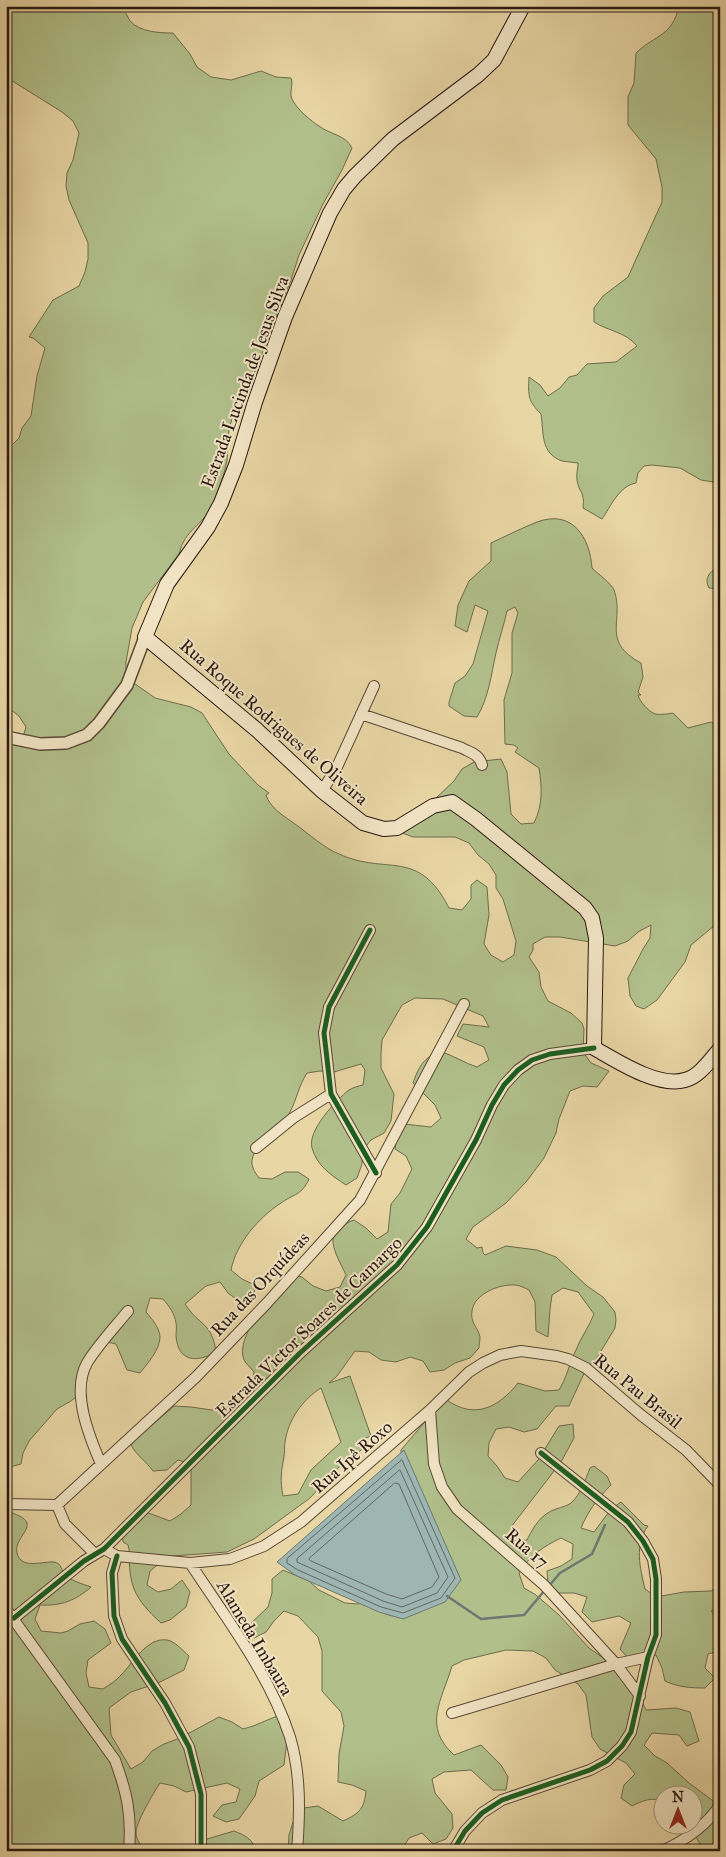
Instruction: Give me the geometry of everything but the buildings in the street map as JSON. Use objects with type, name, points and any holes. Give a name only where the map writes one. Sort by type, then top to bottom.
[{"type":"main road","name":"Estrada Lucinda de Jesus Silva","points":[[146,637],[167,584],[208,527],[222,503],[285,317],[330,213],[344,189],[392,139],[478,75],[494,60],[523,6]]},
{"type":"main road","name":"Rua Roque Rodrigues de Oliveira","points":[[146,637],[258,730],[322,791],[363,823],[384,829],[397,828],[433,806],[452,802],[476,819],[585,908],[592,918],[596,938],[594,1048]]},
{"type":"main road","points":[[594,1048],[638,1072],[662,1080],[674,1081],[684,1080],[704,1068],[720,1049]]},
{"type":"street","name":"Estrada Lucinda de Jesus Silva","points":[[6,738],[40,744],[66,743],[87,735],[99,723],[127,685],[146,637]]},
{"type":"street","points":[[322,791],[337,767],[374,686]]},
{"type":"street","points":[[361,714],[462,748],[477,755],[482,765]]},
{"type":"street","points":[[370,930],[329,1007],[324,1033],[331,1094],[376,1172]]},
{"type":"street","name":"Rua das Orquídeas","points":[[57,1505],[196,1377],[360,1200],[464,1004]]},
{"type":"street","name":"Estrada Victor Soares de Camargo","points":[[14,1618],[84,1561],[99,1552],[300,1353],[397,1265],[427,1228],[476,1140],[492,1105],[504,1085],[518,1070],[532,1060],[550,1054],[594,1048]]},
{"type":"street","points":[[256,1148],[293,1118],[331,1094]]},
{"type":"street","points":[[100,1464],[88,1434],[82,1402],[82,1376],[88,1362],[128,1312]]},
{"type":"street","name":"Rua Ipê Roxo","points":[[117,1556],[190,1563],[230,1559],[264,1546],[301,1522],[430,1410],[470,1372],[500,1355],[521,1351]]},
{"type":"street","name":"Rua Pau Brasil","points":[[521,1351],[557,1356],[586,1368],[686,1450],[720,1485]]},
{"type":"street","name":"Rua 17","points":[[430,1410],[434,1464],[442,1487],[457,1508],[544,1585],[616,1664],[640,1696]]},
{"type":"street","points":[[453,1851],[465,1831],[482,1813],[502,1800],[590,1770],[607,1761],[622,1746],[631,1732],[648,1657],[656,1635],[656,1579],[653,1559],[644,1541],[628,1522],[541,1453]]},
{"type":"street","points":[[6,1504],[57,1505],[66,1524],[99,1552],[117,1556],[112,1573],[114,1616],[122,1639],[165,1703],[189,1746],[201,1794],[201,1851]]},
{"type":"street","name":"Alameda Imbaura","points":[[190,1563],[264,1677],[290,1738],[295,1762],[300,1814],[297,1851]]},
{"type":"street","points":[[6,1609],[115,1760],[125,1787],[130,1812],[129,1851]]},
{"type":"street","points":[[452,1713],[616,1664],[648,1657]]},
{"type":"street","points":[[662,1851],[696,1831],[720,1805]]},
{"type":"green space","points":[[6,6],[122,6],[130,21],[139,28],[173,33],[190,54],[197,67],[211,77],[231,80],[261,71],[276,77],[291,78],[292,98],[298,108],[323,129],[342,137],[352,148],[299,255],[252,379],[235,411],[228,435],[227,461],[214,502],[210,510],[185,539],[179,554],[143,602],[132,628],[126,662],[126,675],[131,681],[155,698],[191,707],[202,713],[229,754],[258,785],[269,793],[266,795],[274,808],[328,848],[356,860],[400,866],[413,870],[425,877],[437,889],[449,908],[462,910],[471,899],[471,885],[477,880],[487,887],[489,915],[484,944],[491,955],[503,962],[514,955],[516,941],[503,899],[496,888],[496,875],[489,864],[478,855],[469,843],[455,837],[413,837],[400,832],[454,781],[462,769],[474,762],[501,759],[507,772],[511,814],[521,824],[534,823],[537,816],[541,796],[539,768],[515,752],[518,748],[514,745],[505,744],[504,700],[512,673],[512,633],[518,613],[515,607],[507,611],[487,694],[477,717],[464,716],[449,706],[455,683],[465,676],[473,664],[488,611],[475,605],[467,632],[455,626],[458,605],[469,581],[491,561],[491,543],[520,529],[549,519],[560,519],[577,528],[587,546],[592,568],[614,590],[617,601],[617,638],[621,647],[641,663],[643,677],[638,692],[641,695],[638,695],[642,703],[655,714],[673,713],[688,728],[711,722],[720,726],[720,921],[691,945],[685,962],[657,1000],[644,1009],[636,1006],[630,996],[628,978],[650,938],[651,925],[638,932],[628,941],[615,946],[560,937],[545,937],[533,944],[533,950],[529,957],[539,972],[541,987],[548,1001],[571,1013],[582,1023],[584,1029],[583,1052],[591,1063],[609,1071],[597,1087],[583,1086],[570,1091],[559,1119],[556,1133],[544,1158],[526,1182],[506,1203],[473,1227],[466,1239],[477,1248],[482,1247],[485,1255],[506,1246],[537,1250],[556,1257],[587,1286],[603,1297],[615,1312],[615,1328],[595,1361],[587,1367],[569,1406],[556,1406],[537,1429],[524,1432],[509,1427],[496,1429],[489,1443],[488,1456],[505,1478],[518,1482],[538,1460],[559,1426],[573,1424],[574,1438],[561,1462],[511,1527],[514,1541],[527,1540],[542,1517],[571,1503],[580,1491],[590,1468],[594,1466],[607,1476],[611,1485],[594,1505],[581,1528],[594,1532],[611,1509],[621,1502],[644,1525],[648,1526],[641,1540],[639,1556],[645,1589],[656,1597],[684,1592],[711,1591],[720,1586],[720,1609],[711,1611],[720,1622],[720,1651],[708,1654],[705,1668],[715,1678],[705,1688],[694,1688],[679,1686],[665,1681],[656,1655],[629,1659],[620,1649],[631,1623],[619,1616],[592,1622],[582,1612],[587,1597],[574,1593],[559,1593],[548,1584],[547,1571],[561,1566],[572,1559],[573,1544],[561,1538],[555,1541],[532,1557],[519,1573],[524,1588],[536,1595],[559,1615],[589,1648],[623,1672],[633,1682],[646,1710],[676,1708],[690,1712],[699,1741],[687,1746],[679,1735],[652,1733],[644,1745],[690,1784],[654,1784],[654,1799],[632,1806],[621,1798],[624,1785],[635,1774],[626,1763],[600,1749],[592,1737],[586,1695],[578,1684],[555,1670],[546,1658],[533,1651],[506,1650],[464,1660],[452,1666],[437,1712],[437,1723],[439,1734],[444,1744],[454,1755],[481,1745],[501,1765],[508,1777],[506,1790],[493,1790],[471,1770],[444,1772],[432,1779],[435,1793],[452,1814],[453,1828],[446,1839],[433,1844],[422,1833],[409,1838],[401,1851],[288,1851],[289,1835],[294,1819],[304,1808],[318,1806],[343,1821],[360,1810],[366,1791],[338,1782],[339,1754],[344,1726],[341,1712],[322,1691],[322,1651],[318,1637],[298,1616],[284,1611],[266,1632],[254,1638],[247,1627],[268,1607],[272,1593],[272,1579],[283,1570],[309,1581],[319,1590],[345,1603],[358,1604],[372,1600],[384,1613],[391,1616],[401,1616],[401,1450],[428,1418],[447,1400],[457,1406],[477,1410],[486,1408],[503,1399],[518,1383],[545,1391],[559,1390],[578,1345],[594,1314],[578,1292],[563,1288],[552,1295],[548,1337],[536,1331],[535,1302],[529,1290],[509,1285],[488,1291],[477,1300],[472,1311],[472,1319],[480,1337],[479,1348],[470,1358],[455,1363],[444,1370],[430,1372],[423,1361],[410,1357],[396,1362],[381,1360],[369,1352],[355,1351],[337,1376],[329,1383],[350,1376],[371,1436],[358,1441],[362,1449],[352,1459],[339,1467],[310,1498],[254,1539],[227,1552],[173,1556],[161,1562],[150,1571],[147,1585],[158,1592],[171,1589],[182,1580],[190,1592],[186,1607],[170,1620],[161,1623],[139,1599],[132,1583],[128,1545],[123,1542],[122,1528],[143,1511],[170,1521],[191,1505],[191,1464],[178,1460],[167,1470],[153,1471],[131,1445],[174,1406],[219,1411],[233,1405],[244,1396],[252,1385],[254,1372],[244,1360],[242,1350],[245,1339],[257,1315],[288,1275],[302,1277],[313,1286],[326,1291],[340,1287],[346,1275],[333,1243],[337,1230],[354,1220],[377,1239],[388,1232],[391,1204],[400,1193],[412,1169],[406,1156],[395,1149],[397,1135],[404,1124],[431,1127],[441,1118],[435,1105],[413,1083],[417,1072],[425,1060],[439,1051],[477,1067],[489,1060],[484,1047],[457,1036],[463,1024],[489,1027],[483,1016],[443,999],[415,998],[402,1005],[382,1040],[381,1068],[394,1094],[391,1121],[384,1133],[371,1140],[362,1151],[362,1164],[357,1178],[346,1185],[330,1174],[317,1160],[312,1148],[312,1141],[318,1125],[330,1108],[349,1090],[363,1085],[365,1070],[361,1064],[334,1072],[320,1071],[307,1073],[290,1112],[259,1146],[254,1153],[252,1161],[253,1169],[259,1178],[272,1179],[285,1172],[298,1172],[309,1179],[300,1191],[272,1209],[256,1224],[238,1251],[231,1270],[242,1279],[255,1285],[254,1299],[239,1301],[228,1293],[220,1282],[206,1286],[185,1304],[208,1329],[216,1352],[196,1359],[190,1358],[180,1351],[176,1336],[176,1325],[171,1310],[163,1299],[150,1298],[146,1312],[159,1330],[160,1337],[158,1347],[153,1356],[140,1373],[127,1370],[116,1344],[102,1341],[90,1350],[82,1392],[57,1409],[29,1441],[23,1453],[21,1464],[6,1468],[6,745],[22,740],[26,727],[19,716],[6,706],[6,451],[19,438],[22,428],[31,416],[37,376],[45,348],[29,337],[53,300],[79,286],[88,259],[88,243],[69,200],[66,186],[67,173],[73,160],[79,133],[73,121],[6,77]],"holes":[[[321,1388],[341,1442],[311,1470],[298,1494],[283,1496],[281,1485],[282,1472],[285,1442],[289,1426],[302,1404]]]},
{"type":"green space","points":[[679,6],[720,6],[720,483],[701,480],[680,468],[644,466],[638,473],[636,483],[620,492],[602,519],[583,508],[583,495],[577,478],[578,463],[562,461],[546,448],[541,414],[530,398],[529,377],[540,385],[548,396],[560,388],[569,377],[577,375],[587,364],[616,362],[637,346],[628,338],[594,322],[594,308],[603,296],[628,277],[662,202],[662,187],[656,159],[628,125],[628,97],[634,83],[636,53],[668,29],[676,16]]},
{"type":"green space","points":[[717,568],[720,568],[720,589],[709,588],[708,576]]},
{"type":"green space","points":[[6,1511],[26,1521],[26,1530],[17,1549],[21,1560],[34,1564],[57,1563],[68,1578],[91,1587],[67,1602],[55,1605],[40,1605],[35,1619],[41,1631],[61,1633],[80,1624],[94,1621],[105,1629],[111,1643],[88,1660],[86,1673],[89,1687],[103,1689],[108,1686],[119,1677],[141,1652],[160,1640],[173,1642],[189,1656],[184,1670],[158,1683],[131,1692],[109,1708],[111,1735],[131,1769],[143,1762],[152,1751],[219,1717],[243,1729],[281,1715],[287,1739],[284,1765],[259,1781],[255,1796],[239,1819],[226,1822],[213,1816],[222,1805],[236,1802],[240,1789],[227,1783],[186,1792],[174,1786],[160,1783],[145,1808],[136,1829],[137,1838],[144,1851],[6,1851]]},
{"type":"green space","points":[[704,1794],[720,1806],[720,1851],[704,1851],[694,1834],[704,1834]]},
{"type":"green space","points":[[234,1831],[251,1840],[255,1851],[184,1851],[207,1839]]},
{"type":"water","points":[[404,1450],[461,1580],[445,1602],[403,1619],[379,1612],[295,1575],[277,1562]]},
{"type":"waterway","points":[[549,1586],[560,1573],[592,1554],[605,1525]]},
{"type":"waterway","points":[[447,1596],[481,1619],[524,1615],[545,1590]]},
{"type":"cycle path","points":[[370,930],[329,1007],[324,1033],[331,1094],[376,1173]]},
{"type":"cycle path","points":[[14,1618],[84,1561],[104,1549],[300,1353],[397,1265],[427,1227],[476,1140],[492,1105],[504,1085],[518,1070],[532,1060],[550,1054],[594,1048]]},
{"type":"cycle path","points":[[453,1851],[465,1831],[482,1813],[502,1800],[590,1770],[607,1761],[622,1746],[631,1732],[648,1657],[656,1635],[656,1579],[653,1559],[643,1541],[628,1522],[541,1453]]},
{"type":"cycle path","points":[[117,1556],[112,1573],[114,1616],[122,1639],[165,1703],[189,1747],[201,1794],[201,1851]]}]
